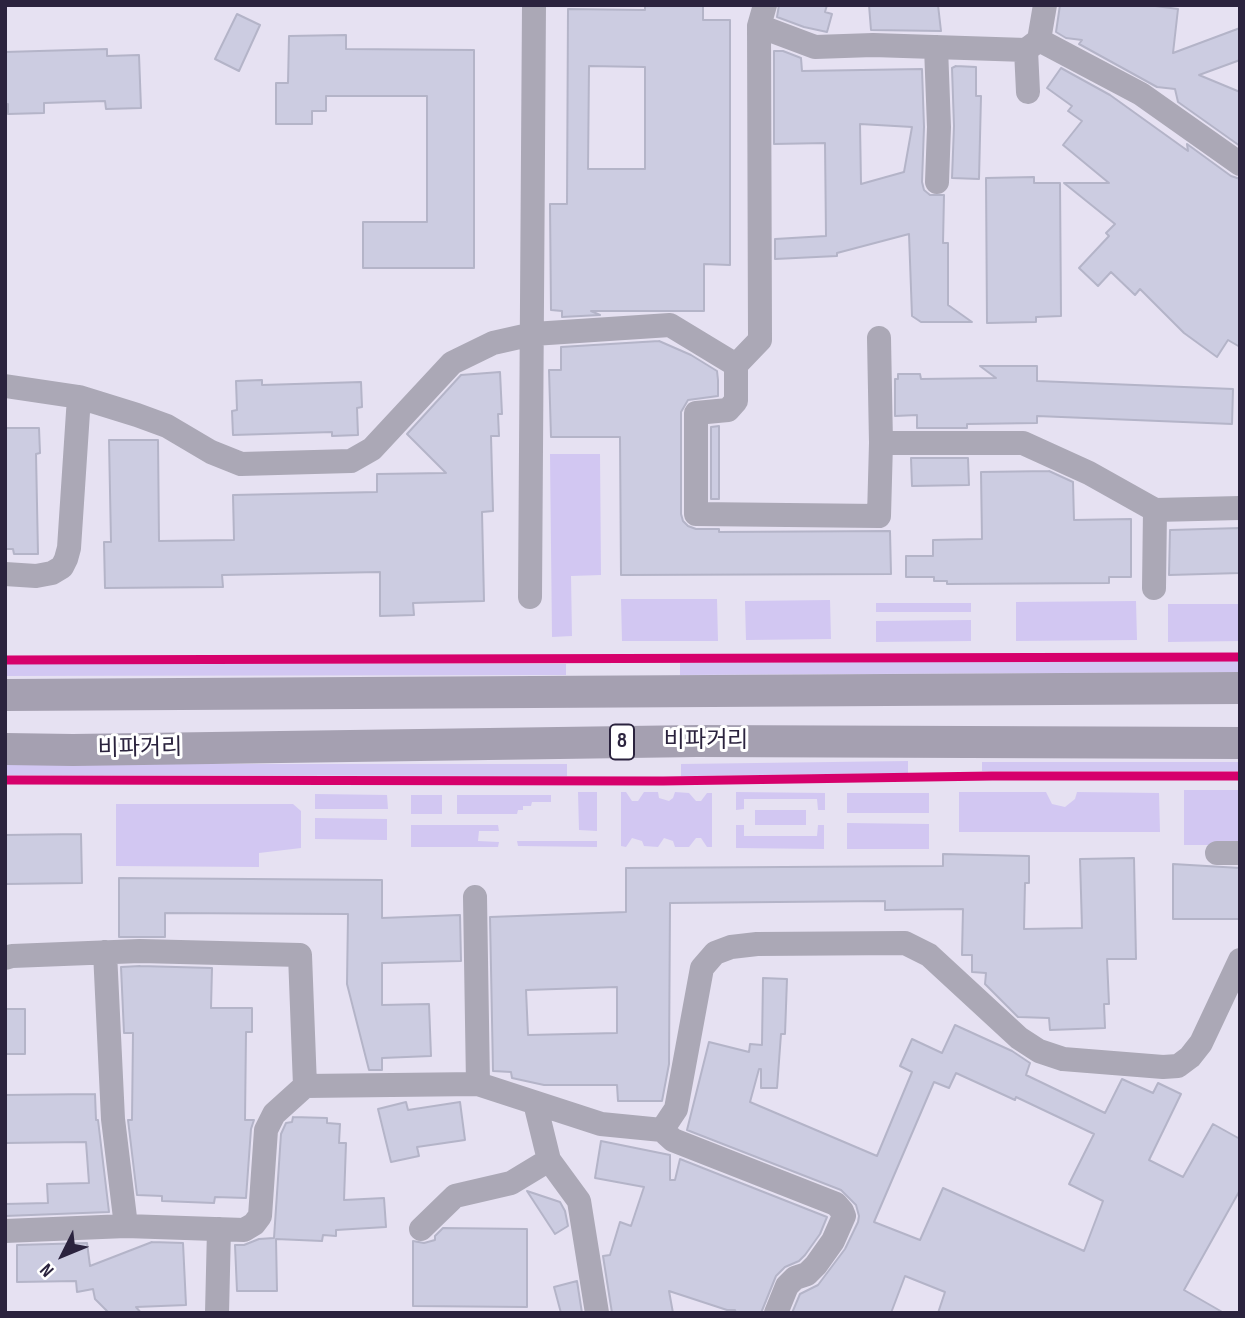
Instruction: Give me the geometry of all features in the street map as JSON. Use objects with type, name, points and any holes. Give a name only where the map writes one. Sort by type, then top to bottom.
[{"type":"main road","name":"8","points":[[5,695],[1240,688]]},
{"type":"main road","name":"비파거리","points":[[5,749],[697,740],[1240,743]]},
{"type":"street","points":[[530,597],[534,5]]},
{"type":"street","points":[[1028,92],[1032,45],[1045,5]]},
{"type":"street","points":[[762,15],[815,47],[1032,45],[1142,94],[1240,164]]},
{"type":"street","points":[[762,15],[760,340],[736,365],[736,401],[728,410],[696,413],[696,514],[878,516],[881,443],[879,338]]},
{"type":"street","points":[[936,47],[939,127],[937,182]]},
{"type":"street","points":[[5,386],[79,397],[166,426],[211,452],[241,464],[351,461],[372,449],[452,363],[494,343],[533,334],[670,325],[736,365]]},
{"type":"street","points":[[5,574],[36,576],[52,573],[62,567],[66,559],[69,548],[79,397]]},
{"type":"street","points":[[881,443],[1023,443],[1089,473],[1155,510],[1240,508]]},
{"type":"street","points":[[1154,588],[1155,510]]},
{"type":"street","points":[[475,897],[478,1084]]},
{"type":"street","points":[[662,1130],[676,1109],[702,968],[715,953],[731,947],[757,944],[905,943],[929,954],[1019,1038],[1039,1051],[1063,1059],[1163,1067],[1178,1066],[1190,1057],[1201,1043],[1240,960]]},
{"type":"street","points":[[5,958],[105,951],[300,955],[305,1086]]},
{"type":"street","points":[[105,951],[113,1119],[126,1226]]},
{"type":"street","points":[[5,1231],[126,1226],[244,1230],[260,1216],[266,1130],[274,1114],[305,1086],[478,1084],[601,1124],[662,1130],[673,1140],[836,1204],[844,1216],[833,1241],[817,1265],[787,1286],[776,1313]]},
{"type":"street","points":[[535,1103],[549,1160],[579,1201],[597,1313]]},
{"type":"street","points":[[421,1230],[455,1196],[511,1183],[549,1160]]},
{"type":"street","points":[[218,1313],[219,1229]]},
{"type":"shaded area","points":[[550,454],[600,454],[601,575],[571,576],[572,636],[552,637]]},
{"type":"shaded area","points":[[621,599],[717,599],[718,641],[622,641]]},
{"type":"shaded area","points":[[830,600],[831,639],[746,640],[745,601]]},
{"type":"shaded area","points":[[1136,601],[1137,640],[1016,641],[1016,602]]},
{"type":"shaded area","points":[[876,603],[971,603],[971,612],[876,612]]},
{"type":"shaded area","points":[[1168,604],[1240,604],[1240,641],[1168,642]]},
{"type":"shaded area","points":[[971,620],[971,641],[876,642],[876,621]]},
{"type":"shaded area","points":[[1240,660],[1240,672],[680,675],[680,663]]},
{"type":"shaded area","points":[[5,664],[566,664],[566,675],[5,676]]},
{"type":"shaded area","points":[[908,761],[908,773],[681,776],[681,764]]},
{"type":"shaded area","points":[[982,762],[1240,762],[1240,771],[982,771]]},
{"type":"shaded area","points":[[5,764],[567,764],[567,776],[5,775]]},
{"type":"shaded area","points":[[1184,790],[1240,790],[1240,845],[1184,845]]},
{"type":"shaded area","points":[[578,792],[597,792],[597,831],[579,830]]},
{"type":"shaded area","points":[[621,792],[626,792],[632,801],[638,801],[644,792],[658,792],[659,798],[669,801],[675,792],[689,793],[696,801],[701,801],[707,793],[712,793],[712,847],[707,847],[701,838],[696,838],[689,847],[675,847],[673,841],[664,838],[658,847],[644,846],[642,841],[632,838],[626,847],[621,846]]},
{"type":"shaded area","points":[[736,792],[825,793],[825,810],[818,810],[817,799],[744,799],[744,809],[736,810]]},
{"type":"shaded area","points":[[959,792],[1046,792],[1052,804],[1065,807],[1075,799],[1077,792],[1159,793],[1160,832],[959,832]]},
{"type":"shaded area","points":[[847,793],[929,793],[929,813],[847,813]]},
{"type":"shaded area","points":[[315,794],[387,795],[388,809],[315,809]]},
{"type":"shaded area","points":[[411,795],[442,795],[442,814],[411,814]]},
{"type":"shaded area","points":[[457,795],[551,795],[551,802],[532,802],[531,806],[523,806],[523,810],[518,810],[517,814],[457,814]]},
{"type":"shaded area","points":[[116,804],[293,804],[301,811],[301,848],[259,853],[259,867],[116,866]]},
{"type":"shaded area","points":[[755,810],[806,810],[806,825],[755,825]]},
{"type":"shaded area","points":[[315,818],[387,819],[387,840],[315,839]]},
{"type":"shaded area","points":[[847,823],[929,824],[929,849],[847,849]]},
{"type":"shaded area","points":[[411,825],[498,825],[499,831],[479,831],[478,841],[499,842],[498,847],[411,847]]},
{"type":"shaded area","points":[[736,825],[744,825],[744,836],[817,836],[818,825],[824,825],[824,849],[736,848]]},
{"type":"shaded area","points":[[517,841],[597,841],[597,847],[518,846]]},
{"type":"building","points":[[645,5],[703,5],[703,20],[730,20],[730,265],[704,264],[704,311],[591,311],[600,315],[562,317],[562,311],[551,310],[550,204],[567,204],[568,9],[645,10]],"holes":[[[589,66],[645,67],[645,169],[588,169]]]},
{"type":"building","points":[[779,5],[827,5],[825,12],[832,14],[827,32],[777,17]]},
{"type":"building","points":[[869,5],[938,5],[941,31],[871,30]]},
{"type":"building","points":[[1060,5],[1148,5],[1178,9],[1173,53],[1240,28],[1240,60],[1199,75],[1240,92],[1240,146],[1178,102],[1175,89],[1157,87],[1079,44],[1082,40],[1066,38],[1056,32]]},
{"type":"building","points":[[237,14],[260,25],[239,71],[215,59]]},
{"type":"building","points":[[346,35],[346,49],[474,50],[474,268],[363,268],[363,222],[427,222],[427,96],[326,96],[326,111],[312,111],[312,124],[276,124],[276,83],[288,83],[289,36]]},
{"type":"building","points":[[107,49],[107,56],[139,55],[141,108],[106,109],[105,101],[44,103],[44,113],[8,114],[8,104],[5,105],[5,52]]},
{"type":"building","points":[[774,51],[783,51],[801,58],[802,71],[922,69],[922,182],[924,190],[930,195],[944,195],[943,243],[948,243],[948,305],[972,322],[921,322],[912,316],[909,234],[837,253],[837,256],[775,259],[775,239],[826,236],[825,143],[774,144]],"holes":[[[860,124],[912,127],[904,172],[861,184]]]},
{"type":"building","points":[[976,67],[976,96],[981,96],[979,179],[952,178],[952,68]]},
{"type":"building","points":[[1061,68],[1110,95],[1188,151],[1187,144],[1231,176],[1240,179],[1240,347],[1228,340],[1217,357],[1184,333],[1140,289],[1135,295],[1111,272],[1098,286],[1079,268],[1109,236],[1106,233],[1115,224],[1064,183],[1109,183],[1063,145],[1082,121],[1068,111],[1072,106],[1047,88]]},
{"type":"building","points":[[1034,177],[1034,183],[1060,183],[1061,316],[1036,317],[1036,322],[987,323],[986,178]]},
{"type":"building","points":[[659,341],[691,355],[717,371],[718,396],[688,400],[681,412],[683,521],[696,529],[719,529],[719,532],[890,531],[891,574],[621,575],[620,437],[551,437],[549,370],[561,370],[561,347]]},
{"type":"building","points":[[980,366],[1037,366],[1037,381],[1233,389],[1232,424],[1037,416],[1037,423],[917,428],[917,415],[895,416],[895,379],[898,379],[898,374],[920,374],[921,379],[996,378]]},
{"type":"building","points":[[500,372],[502,414],[498,414],[499,436],[491,436],[493,511],[482,512],[484,601],[413,603],[414,615],[380,616],[380,572],[222,575],[223,587],[105,588],[104,542],[111,542],[109,440],[158,440],[159,541],[234,540],[233,495],[377,492],[377,474],[446,473],[407,434],[461,375]]},
{"type":"building","points":[[262,380],[262,385],[361,382],[362,407],[357,408],[358,435],[332,436],[332,432],[233,435],[232,411],[237,410],[236,381]]},
{"type":"building","points":[[719,426],[719,499],[711,499],[711,427]]},
{"type":"building","points":[[5,428],[39,428],[40,453],[36,454],[38,554],[14,554],[13,549],[5,549]]},
{"type":"building","points":[[911,458],[968,458],[969,485],[912,486]]},
{"type":"building","points":[[1049,471],[1073,482],[1074,520],[1131,519],[1131,577],[1109,577],[1109,583],[947,584],[947,581],[934,581],[934,577],[906,577],[906,556],[933,556],[933,540],[982,539],[981,472]]},
{"type":"building","points":[[1240,528],[1240,573],[1169,575],[1170,530]]},
{"type":"building","points":[[81,834],[82,883],[5,884],[5,835]]},
{"type":"building","points":[[943,854],[1029,856],[1029,883],[1025,883],[1024,929],[1082,928],[1080,859],[1134,858],[1136,959],[1107,959],[1109,1004],[1104,1004],[1105,1028],[1050,1030],[1049,1018],[1018,1017],[985,984],[986,973],[972,972],[972,955],[962,955],[963,909],[885,910],[885,901],[670,903],[669,1064],[662,1101],[618,1101],[617,1085],[544,1085],[512,1078],[511,1072],[493,1071],[490,917],[626,912],[626,868],[943,866]],"holes":[[[617,987],[617,1033],[528,1035],[526,990]]]},
{"type":"building","points":[[1173,864],[1240,868],[1240,919],[1173,919]]},
{"type":"building","points":[[119,878],[382,880],[382,918],[460,915],[461,961],[382,963],[382,1005],[429,1004],[431,1056],[382,1058],[382,1070],[369,1070],[347,984],[348,914],[165,913],[165,937],[119,937]]},
{"type":"building","points":[[121,967],[212,968],[211,1008],[252,1008],[252,1032],[246,1032],[245,1120],[254,1120],[246,1198],[215,1197],[214,1203],[162,1201],[162,1196],[137,1195],[128,1120],[132,1120],[133,1033],[124,1033]]},
{"type":"building","points":[[763,978],[787,979],[785,1034],[781,1034],[777,1088],[761,1088],[759,1069],[750,1102],[877,1156],[912,1072],[900,1066],[912,1039],[942,1053],[955,1025],[1012,1051],[1030,1063],[1026,1075],[1105,1113],[1122,1079],[1153,1093],[1158,1083],[1181,1094],[1149,1160],[1183,1177],[1213,1124],[1240,1139],[1240,1190],[1184,1290],[1224,1313],[938,1313],[945,1292],[905,1276],[891,1313],[792,1313],[800,1294],[818,1285],[845,1249],[858,1222],[856,1205],[841,1190],[687,1130],[709,1042],[749,1052],[750,1044],[762,1045]],"holes":[[[956,1073],[1015,1100],[1016,1097],[1094,1134],[1069,1184],[1103,1201],[1084,1251],[943,1188],[920,1240],[874,1222],[934,1082],[949,1088]]]},
{"type":"building","points":[[5,1009],[25,1009],[25,1054],[5,1054]]},
{"type":"building","points":[[95,1094],[109,1212],[5,1216],[5,1204],[48,1203],[47,1184],[89,1183],[86,1142],[5,1143],[5,1095]]},
{"type":"building","points":[[406,1102],[408,1110],[460,1102],[465,1140],[417,1147],[419,1156],[391,1162],[378,1109]]},
{"type":"building","points":[[293,1117],[327,1118],[327,1123],[340,1124],[339,1143],[346,1143],[344,1200],[384,1198],[386,1227],[336,1230],[336,1236],[323,1235],[322,1241],[276,1239],[277,1291],[237,1291],[235,1245],[274,1238],[281,1134],[286,1123],[292,1122]]},
{"type":"building","points":[[601,1141],[670,1155],[670,1180],[675,1180],[680,1159],[827,1217],[820,1234],[805,1255],[776,1276],[761,1313],[736,1313],[735,1310],[727,1310],[669,1291],[673,1313],[612,1313],[603,1256],[610,1255],[620,1222],[631,1226],[644,1187],[595,1178]]},
{"type":"building","points":[[527,1191],[560,1202],[568,1226],[555,1234]]},
{"type":"building","points":[[443,1228],[527,1229],[527,1307],[413,1306],[413,1241],[424,1243],[435,1240],[435,1236]]},
{"type":"building","points":[[152,1242],[183,1243],[186,1305],[136,1307],[141,1313],[109,1313],[95,1299],[93,1289],[77,1292],[76,1281],[17,1282],[17,1245],[87,1243],[90,1266]]},
{"type":"building","points":[[577,1281],[582,1313],[561,1313],[554,1287]]},
{"type":"cycle path","points":[[5,660],[1240,657]]},
{"type":"cycle path","points":[[5,780],[663,781],[992,776],[1240,776]]}]
